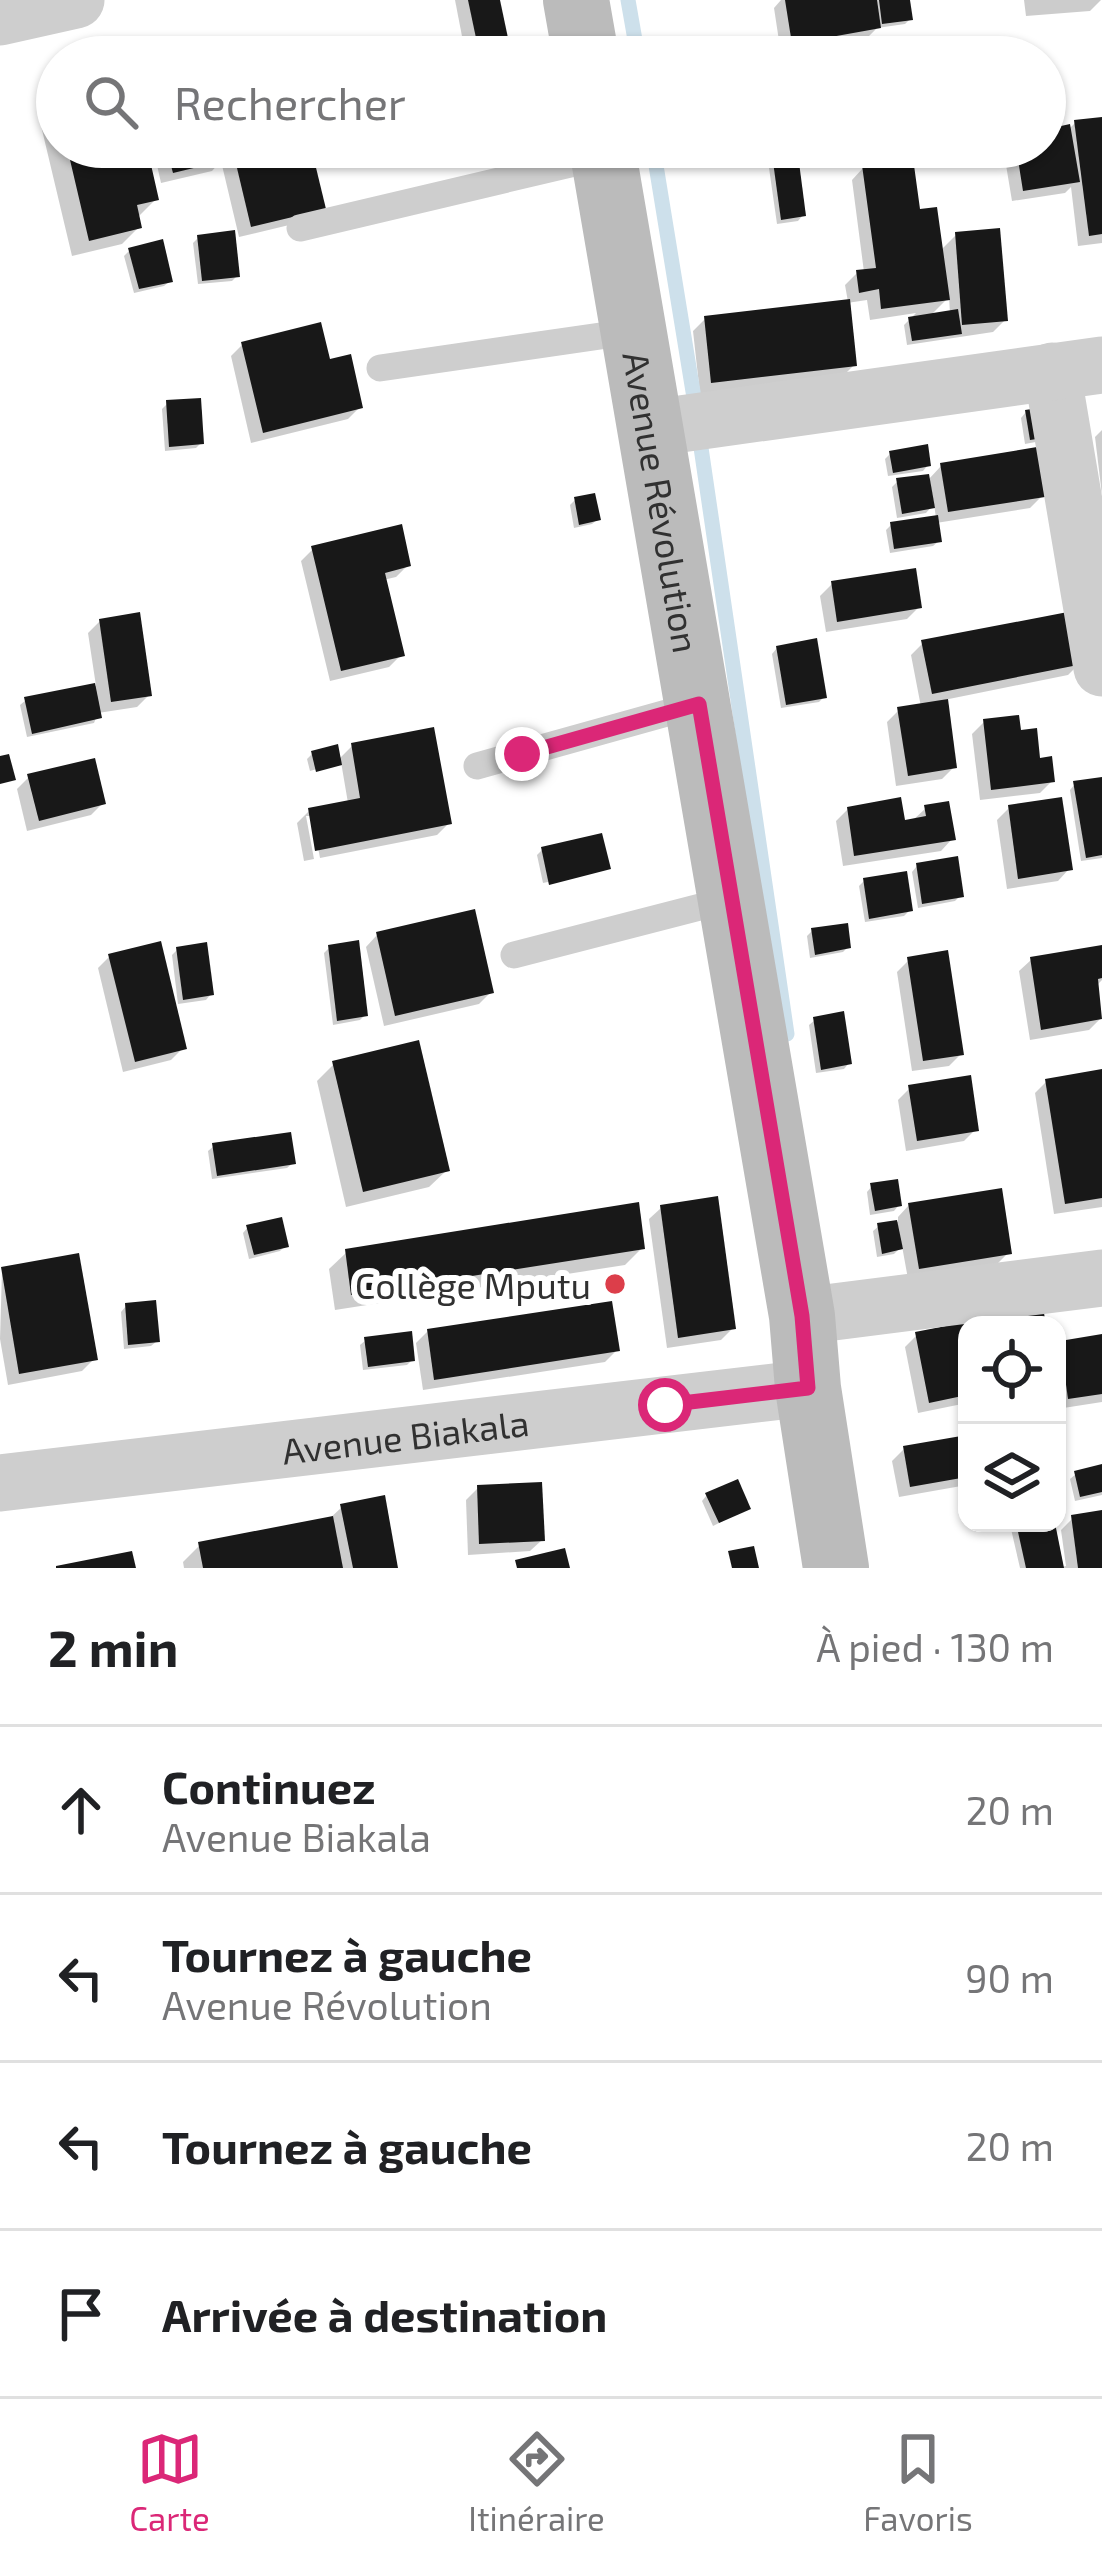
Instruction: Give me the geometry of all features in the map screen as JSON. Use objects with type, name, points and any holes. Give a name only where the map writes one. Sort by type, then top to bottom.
[{"type":"street","points":[[0,17],[76,0]]},
{"type":"street","points":[[576,0],[582,36]]},
{"type":"street","name":"Avenue Révolution","points":[[606,168],[802,1316],[808,1388],[836,1568]]},
{"type":"street","points":[[652,428],[1077,368],[1102,668]]},
{"type":"street","points":[[802,1316],[1102,1278]]},
{"type":"street","name":"Avenue Biakala","points":[[0,1483],[808,1388]]},
{"type":"lane","points":[[300,228],[539,168]]},
{"type":"lane","points":[[380,368],[635,331]]},
{"type":"lane","points":[[477,766],[699,704]]},
{"type":"lane","points":[[514,955],[732,899]]},
{"type":"building","points":[[468,0],[500,0],[508,36],[476,36]]},
{"type":"building","points":[[785,0],[877,0],[881,28],[836,36],[791,36]]},
{"type":"building","points":[[879,0],[910,0],[913,20],[882,24]]},
{"type":"building","points":[[1102,117],[1102,234],[1089,236],[1074,120]]},
{"type":"building","points":[[1070,124],[1080,182],[1023,191],[1019,168],[1066,168],[1066,125]]},
{"type":"building","points":[[72,168],[152,168],[159,200],[137,205],[142,228],[89,241]]},
{"type":"building","points":[[237,168],[316,168],[326,209],[251,227]]},
{"type":"building","points":[[774,168],[800,168],[806,216],[781,220]]},
{"type":"building","points":[[862,168],[914,168],[920,209],[937,207],[950,300],[881,309],[879,289],[859,293],[856,270],[876,268]]},
{"type":"building","points":[[1000,228],[1008,321],[962,325],[955,232]]},
{"type":"building","points":[[235,230],[240,277],[202,281],[197,235]]},
{"type":"building","points":[[163,239],[173,282],[139,289],[128,248]]},
{"type":"building","points":[[850,299],[857,366],[711,383],[704,316]]},
{"type":"building","points":[[958,309],[962,334],[912,341],[908,317]]},
{"type":"building","points":[[321,322],[330,359],[351,354],[363,408],[263,433],[241,342]]},
{"type":"building","points":[[201,398],[204,444],[169,447],[166,400]]},
{"type":"building","points":[[1045,407],[1050,437],[1030,440],[1025,410]]},
{"type":"building","points":[[928,444],[931,466],[893,473],[889,451]]},
{"type":"building","points":[[1037,447],[1045,497],[948,512],[940,463]]},
{"type":"building","points":[[929,474],[935,508],[902,514],[896,478]]},
{"type":"building","points":[[595,493],[601,520],[579,525],[574,497]]},
{"type":"building","points":[[938,515],[942,542],[894,549],[890,522]]},
{"type":"building","points":[[402,524],[411,566],[385,573],[405,656],[341,671],[311,546]]},
{"type":"building","points":[[916,568],[922,608],[837,622],[831,581]]},
{"type":"building","points":[[1073,611],[1083,664],[932,694],[921,640]]},
{"type":"building","points":[[140,612],[152,696],[111,702],[99,619]]},
{"type":"building","points":[[817,638],[827,698],[786,705],[776,646]]},
{"type":"building","points":[[95,683],[102,718],[32,734],[24,697]]},
{"type":"building","points":[[948,699],[957,768],[908,776],[897,707]]},
{"type":"building","points":[[1019,715],[1021,730],[1037,728],[1040,758],[1052,756],[1055,782],[991,790],[983,719]]},
{"type":"building","points":[[434,727],[452,824],[315,851],[308,808],[360,798],[351,743]]},
{"type":"building","points":[[338,744],[342,765],[316,772],[311,751]]},
{"type":"building","points":[[9,754],[16,780],[0,784],[0,756]]},
{"type":"building","points":[[95,758],[106,804],[39,821],[27,774]]},
{"type":"building","points":[[1102,777],[1102,855],[1086,858],[1073,781]]},
{"type":"building","points":[[901,797],[905,820],[926,816],[924,805],[949,801],[956,840],[854,856],[847,807]]},
{"type":"building","points":[[1062,797],[1073,870],[1018,879],[1008,805]]},
{"type":"building","points":[[602,833],[611,869],[549,885],[541,847]]},
{"type":"building","points":[[958,856],[964,897],[922,904],[916,863]]},
{"type":"building","points":[[907,871],[913,911],[869,919],[863,878]]},
{"type":"building","points":[[475,909],[494,993],[395,1016],[376,932]]},
{"type":"building","points":[[848,923],[851,948],[815,955],[811,928]]},
{"type":"building","points":[[359,940],[368,1016],[337,1021],[328,945]]},
{"type":"building","points":[[161,941],[187,1049],[135,1062],[108,954]]},
{"type":"building","points":[[207,942],[214,995],[183,1000],[176,947]]},
{"type":"building","points":[[1102,945],[1102,978],[1098,979],[1102,1019],[1041,1030],[1030,957]]},
{"type":"building","points":[[948,950],[964,1055],[923,1061],[907,957]]},
{"type":"building","points":[[844,1011],[852,1064],[821,1070],[813,1017]]},
{"type":"building","points":[[419,1040],[450,1171],[363,1192],[332,1061]]},
{"type":"building","points":[[1102,1069],[1102,1198],[1065,1204],[1045,1079]]},
{"type":"building","points":[[971,1075],[979,1131],[917,1141],[908,1085]]},
{"type":"building","points":[[291,1132],[296,1164],[217,1176],[212,1143]]},
{"type":"building","points":[[898,1179],[902,1206],[875,1211],[870,1183]]},
{"type":"building","points":[[1002,1188],[1012,1254],[919,1269],[908,1203]]},
{"type":"building","points":[[718,1196],[736,1329],[678,1338],[660,1205]]},
{"type":"building","points":[[639,1202],[645,1249],[351,1295],[345,1249]]},
{"type":"building","points":[[282,1217],[289,1247],[254,1255],[246,1225]]},
{"type":"building","points":[[897,1220],[903,1249],[882,1254],[877,1223]]},
{"type":"building","points":[[79,1253],[98,1360],[19,1374],[1,1267]]},
{"type":"building","points":[[156,1300],[160,1342],[128,1345],[125,1303]]},
{"type":"building","points":[[612,1301],[620,1351],[434,1380],[427,1329]]},
{"type":"building","points":[[1043,1307],[1044,1316],[997,1316]]},
{"type":"building","points":[[958,1324],[958,1397],[929,1403],[915,1332]]},
{"type":"building","points":[[412,1331],[415,1361],[368,1367],[364,1337]]},
{"type":"building","points":[[1102,1334],[1102,1394],[1068,1399],[1066,1340]]},
{"type":"building","points":[[958,1437],[958,1479],[910,1487],[903,1446]]},
{"type":"building","points":[[1102,1464],[1102,1492],[1080,1497],[1074,1471]]},
{"type":"building","points":[[738,1479],[751,1509],[719,1523],[705,1493]]},
{"type":"building","points":[[542,1482],[545,1541],[479,1544],[477,1485]]},
{"type":"building","points":[[385,1495],[398,1568],[353,1568],[340,1504]]},
{"type":"building","points":[[1102,1510],[1102,1568],[1078,1568],[1071,1515]]},
{"type":"building","points":[[333,1516],[343,1568],[203,1568],[198,1542]]},
{"type":"building","points":[[1018,1532],[1057,1532],[1064,1568],[1026,1568]]},
{"type":"building","points":[[754,1546],[759,1568],[732,1568],[728,1551]]},
{"type":"building","points":[[565,1548],[570,1568],[517,1568],[515,1560]]},
{"type":"building","points":[[132,1551],[136,1568],[56,1568],[56,1566]]},
{"type":"waterway","points":[[628,0],[634,36]]},
{"type":"waterway","points":[[656,168],[696,410]]},
{"type":"waterway","points":[[699,434],[787,1034]]},
{"type":"place","name":"Collège Mputu","points":[[615,1284]]},
{"type":"route","points":[[522,754],[699,704],[802,1316],[808,1388],[665,1405]]}]
